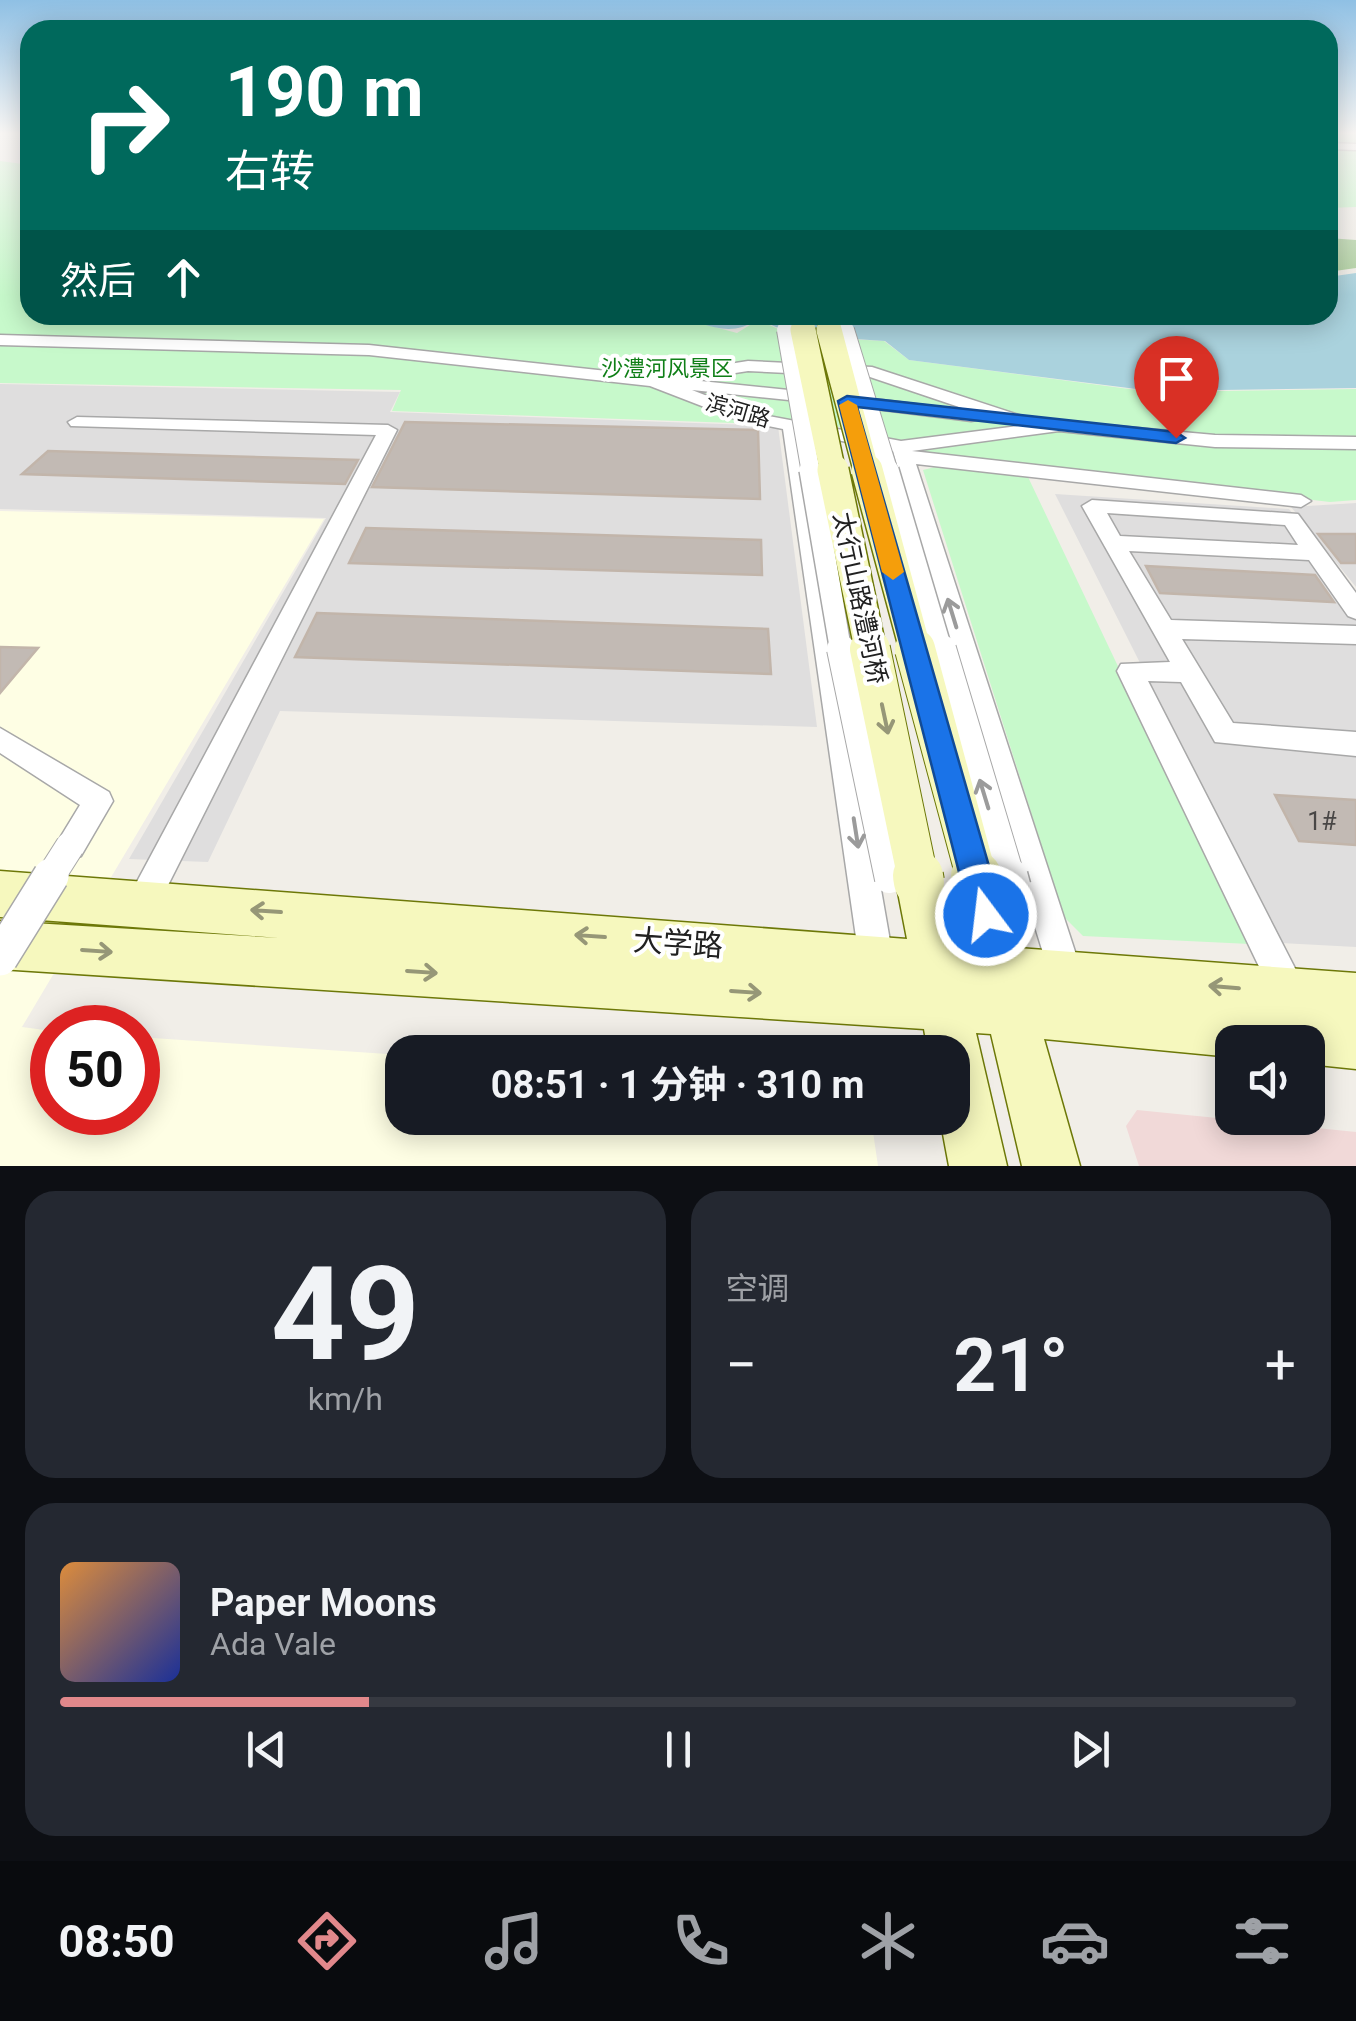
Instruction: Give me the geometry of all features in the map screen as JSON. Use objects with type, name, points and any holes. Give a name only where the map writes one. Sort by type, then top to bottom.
[{"type":"main road","name":"太行山路澧河桥","points":[[802,325],[904,881],[941,984],[978,1166]]},
{"type":"main road","name":"太行山路澧河桥","points":[[824,325],[820,408],[996,888],[1006,991],[1051,1166]]},
{"type":"main road","name":"大学路","points":[[0,894],[876,958],[941,984]]},
{"type":"main road","name":"大学路","points":[[0,944],[941,984],[1356,1043]]},
{"type":"main road","name":"大学路","points":[[1006,991],[1065,973],[1356,998]]},
{"type":"street","name":"太行山路澧河桥","points":[[788,325],[820,408]]},
{"type":"street","name":"太行山路澧河桥","points":[[820,408],[839,325]]},
{"type":"street","name":"滨河路","points":[[0,340],[369,350],[653,381],[744,416],[820,408],[902,452],[1059,426],[1215,441],[1356,443]]},
{"type":"street","points":[[653,381],[748,366],[872,372],[1018,421]]},
{"type":"street","points":[[653,381],[820,408],[1059,426]]},
{"type":"street","points":[[820,408],[876,958]]},
{"type":"street","points":[[77,422],[388,430],[142,902]]},
{"type":"street","points":[[1065,973],[902,452],[1301,500]]},
{"type":"street","points":[[1356,610],[1292,519],[1092,506],[1225,734],[1356,744]]},
{"type":"street","points":[[1114,543],[1316,553]]},
{"type":"street","points":[[1164,630],[1356,635]]},
{"type":"street","points":[[1189,672],[1130,671],[1289,992]]},
{"type":"street","points":[[0,740],[99,801],[0,958]]},
{"type":"shaded area","points":[[0,384],[400,392],[390,412],[778,426],[817,727],[280,711],[208,862],[129,859],[326,518],[0,509]]},
{"type":"shaded area","points":[[1055,494],[1289,509],[1356,591],[1356,947],[1281,943]]},
{"type":"shaded area","points":[[1356,503],[1356,587],[1291,507]]},
{"type":"shaded area","points":[[0,511],[324,519],[35,1005],[30,1005],[22,1027],[30,1028],[30,1135],[160,1135],[160,1038],[385,1054],[385,1135],[873,1135],[878,1166],[0,1166]]},
{"type":"shaded area","points":[[1137,1110],[1215,1118],[1215,1135],[1325,1135],[1325,1129],[1356,1132],[1356,1166],[1139,1166],[1126,1126]]},
{"type":"green space","name":"沙澧河风景区","points":[[0,187],[20,187],[20,325],[707,325],[737,333],[750,325],[769,325],[794,336],[884,341],[909,360],[1152,392],[1356,389],[1356,500],[1330,502],[930,456],[869,434],[805,423],[392,411],[401,390],[0,383]]},
{"type":"green space","points":[[1338,187],[1356,187],[1356,207],[1338,208]]},
{"type":"green space","points":[[1338,239],[1356,240],[1356,268],[1338,271]]},
{"type":"green space","points":[[939,466],[1028,477],[1250,944],[1083,936],[1064,917],[923,470]]},
{"type":"water","points":[[1356,273],[1356,388],[1152,391],[909,360],[885,341],[794,335],[772,325],[1338,325],[1338,276]]},
{"type":"water","points":[[707,325],[747,325],[728,329]]},
{"type":"building","points":[[405,422],[758,430],[760,499],[372,487]]},
{"type":"building","points":[[48,451],[358,460],[345,484],[22,474]]},
{"type":"building","points":[[366,528],[761,540],[762,575],[349,563]]},
{"type":"building","points":[[1318,534],[1356,534],[1356,563],[1341,563]]},
{"type":"building","points":[[1146,566],[1315,575],[1334,602],[1160,593]]},
{"type":"building","points":[[317,613],[768,629],[771,674],[295,657]]},
{"type":"building","points":[[0,647],[38,648],[0,693]]},
{"type":"building","points":[[1275,795],[1356,800],[1356,845],[1299,841]]},
{"type":"slow traffic","points":[[848,405],[893,572]]},
{"type":"route","points":[[986,915],[847,401],[1176,438]]}]
